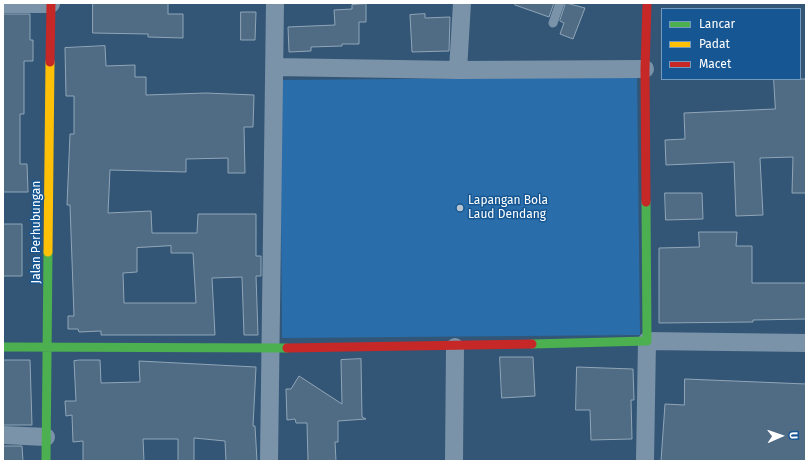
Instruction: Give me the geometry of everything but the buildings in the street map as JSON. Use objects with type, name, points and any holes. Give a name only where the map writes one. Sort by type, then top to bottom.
[{"type":"street","points":[[269,461],[275,3]]},
{"type":"street","points":[[458,70],[462,3]]},
{"type":"street","points":[[645,461],[645,69],[647,3]]},
{"type":"street","points":[[3,4],[51,4]]},
{"type":"street","name":"Jalan Perhubungan","points":[[46,461],[51,4]]},
{"type":"street","points":[[275,68],[458,70],[645,69]]},
{"type":"street","points":[[3,348],[270,349],[454,347],[646,342],[806,344]]},
{"type":"street","points":[[454,347],[454,461]]},
{"type":"street","points":[[3,436],[46,437]]},
{"type":"lane","points":[[552,23],[560,3]]},
{"type":"shaded area","name":"Lapangan Bola Laud Dendang","points":[[637,77],[640,335],[282,338],[280,80]]},
{"type":"traffic: fast","points":[[532,344],[647,341],[646,202]]},
{"type":"traffic: fast","points":[[46,461],[48,252]]},
{"type":"traffic: fast","points":[[3,347],[287,348]]},
{"type":"traffic: slow","points":[[48,252],[50,62]]},
{"type":"traffic: jam","points":[[50,62],[51,3]]},
{"type":"traffic: jam","points":[[646,202],[645,69],[647,3]]},
{"type":"traffic: jam","points":[[287,348],[532,344]]},
{"type":"place","name":"Lapangan Bola Laud Dendang","points":[[460,208]]}]
